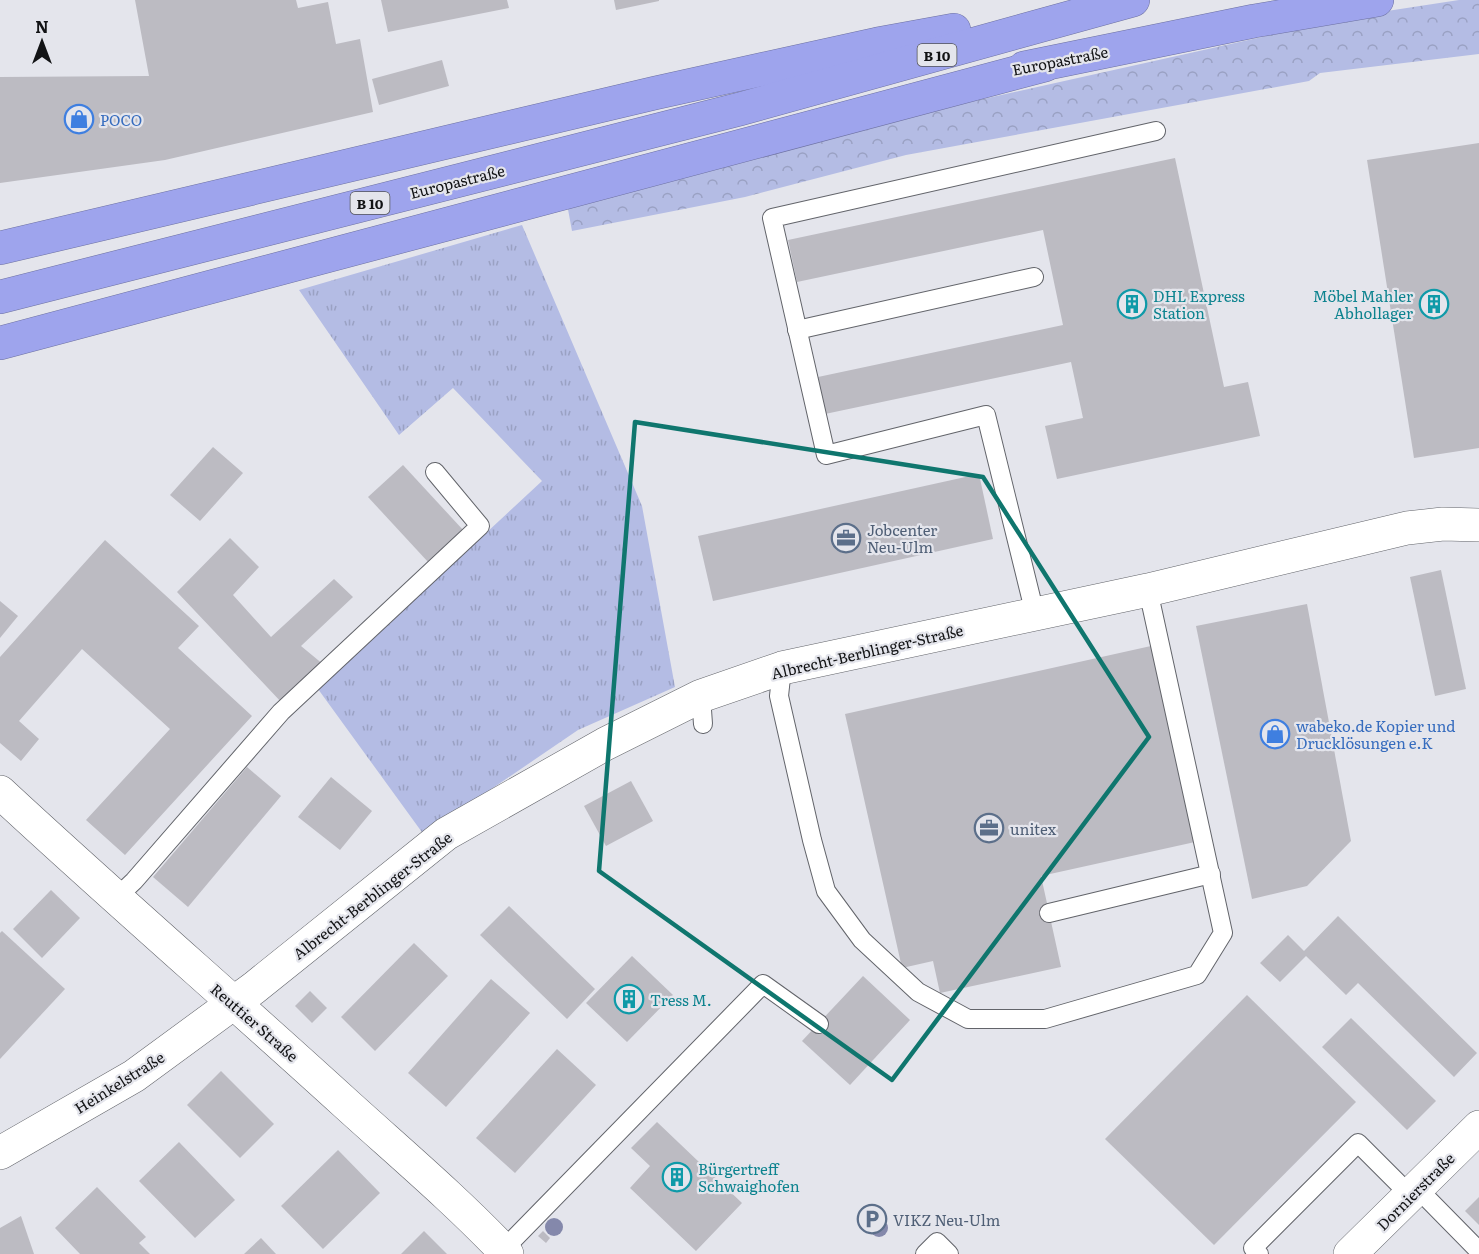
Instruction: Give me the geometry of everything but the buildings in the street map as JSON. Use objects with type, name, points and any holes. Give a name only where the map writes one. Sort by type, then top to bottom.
[{"type":"highway","points":[[0,248],[231,192],[877,44],[1127,0]]},
{"type":"highway","name":"Europastraße","points":[[0,297],[740,109],[1133,0]]},
{"type":"highway","name":"Europastraße","points":[[740,109],[1045,65],[1231,26],[1377,0]]},
{"type":"highway","points":[[0,343],[1045,65]]},
{"type":"street","name":"Albrecht-Berblinger-Straße","points":[[233,1003],[446,834],[605,744],[702,710],[782,668],[1148,590],[1407,528],[1443,524],[1479,525]]},
{"type":"street","name":"Reuttier Straße","points":[[0,792],[115,899],[455,1202],[505,1252]]},
{"type":"street","name":"Heinkelstraße","points":[[0,1153],[134,1076],[233,1003]]},
{"type":"street","name":"Dornierstraße","points":[[1350,1254],[1479,1127]]},
{"type":"lane","points":[[1035,614],[986,415],[826,455],[772,218],[1156,131]]},
{"type":"lane","points":[[797,330],[1034,277]]},
{"type":"lane","points":[[115,899],[134,881],[281,712],[480,526],[435,472]]},
{"type":"lane","points":[[782,668],[779,696],[826,891],[862,940],[918,993],[968,1019],[1045,1019],[1197,975],[1223,933],[1148,590]]},
{"type":"lane","points":[[1049,913],[1211,874]]},
{"type":"lane","points":[[505,1252],[763,984],[819,1024]]},
{"type":"lane","points":[[1259,1254],[1253,1248],[1358,1143],[1479,1251]]},
{"type":"lane","points":[[924,1254],[937,1242],[949,1254]]},
{"type":"highlighted area","points":[[635,422],[983,477],[1149,737],[892,1080],[599,871]]},
{"type":"green space","points":[[1459,0],[1479,0],[1479,54],[1320,73],[1309,81],[906,155],[745,197],[572,231],[567,204],[920,113],[1361,15]]},
{"type":"green space","points":[[522,225],[642,506],[675,687],[578,730],[424,835],[318,689],[542,481],[453,388],[399,435],[299,290]]},
{"type":"place","name":"POCO","points":[[79,119]]},
{"type":"place","name":"DHL Express Station","points":[[1132,304]]},
{"type":"place","name":"Möbel Mahler Abhollager","points":[[1434,304]]},
{"type":"place","name":"Jobcenter Neu-Ulm","points":[[846,538]]},
{"type":"place","name":"wabeko.de Kopier und Drucklösungen e.K","points":[[1275,734]]},
{"type":"place","name":"unitex","points":[[989,828]]},
{"type":"place","name":"Tress M.","points":[[629,999]]},
{"type":"place","name":"Bürgertreff Schwaighofen","points":[[677,1177]]},
{"type":"place","name":"VIKZ Neu-Ulm","points":[[872,1219]]}]
